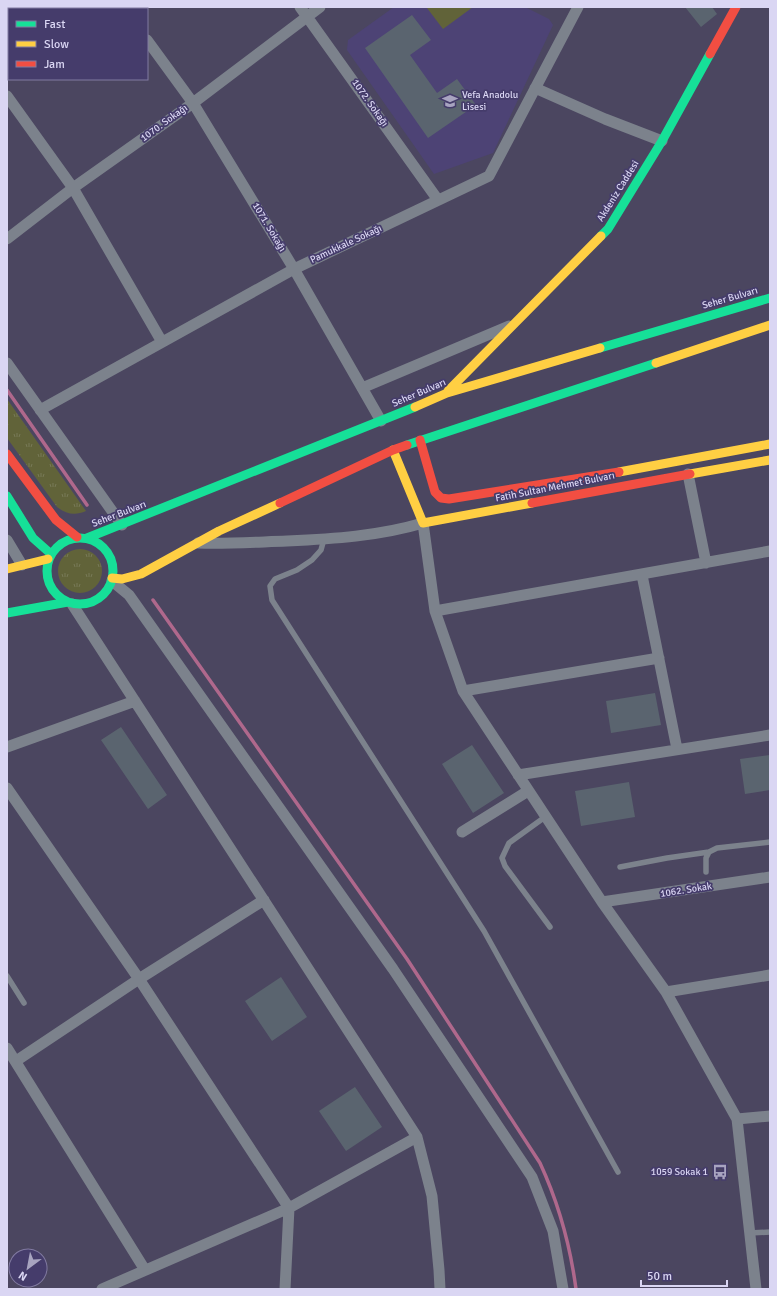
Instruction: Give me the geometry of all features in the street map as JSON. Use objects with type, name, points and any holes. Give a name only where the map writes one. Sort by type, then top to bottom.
[{"type":"main road","name":"Akdeniz Caddesi","points":[[447,392],[608,229],[662,141],[736,7]]},
{"type":"main road","name":"Seher Bulvarı","points":[[82,538],[122,525],[380,421],[447,392],[770,298]]},
{"type":"main road","points":[[112,579],[122,579],[141,574],[226,528],[393,450],[770,325]]},
{"type":"main road","name":"Fatih Sultan Mehmet Bulvarı","points":[[420,440],[435,492],[441,498],[449,500],[606,474],[770,444]]},
{"type":"main road","points":[[393,450],[423,523]]},
{"type":"main road","points":[[7,454],[56,520],[82,538],[96,542],[104,548],[109,555],[112,564],[112,579],[106,592],[100,598],[86,604],[70,603],[7,613]]},
{"type":"main road","name":"Fatih Sultan Mehmet Bulvarı","points":[[423,523],[770,460]]},
{"type":"main road","points":[[8,498],[34,538],[50,556]]},
{"type":"main road","points":[[70,603],[63,600],[50,587],[46,568],[50,556],[60,544],[68,539],[82,538]]},
{"type":"main road","points":[[7,569],[50,556]]},
{"type":"street","name":"1072. Sokağı","points":[[300,7],[438,200]]},
{"type":"street","name":"1070. Sokağı","points":[[7,238],[73,188],[193,103],[320,7]]},
{"type":"street","name":"Pamukkale Sokağı","points":[[40,410],[294,269],[489,176],[535,88],[574,8]]},
{"type":"street","name":"1071. Sokağı","points":[[148,41],[193,103],[294,269],[380,421]]},
{"type":"street","points":[[535,88],[604,119],[662,141]]},
{"type":"street","points":[[7,96],[73,188],[162,342]]},
{"type":"street","points":[[362,388],[515,323]]},
{"type":"street","points":[[7,364],[122,525]]},
{"type":"street","points":[[688,474],[706,563]]},
{"type":"street","points":[[198,543],[227,544],[324,539],[384,533],[423,523],[435,611],[463,691],[602,902],[666,992],[737,1119],[756,1289]]},
{"type":"street","points":[[7,540],[22,565]]},
{"type":"street","points":[[435,611],[770,551]]},
{"type":"street","points":[[642,575],[677,750]]},
{"type":"street","points":[[112,579],[129,595],[384,956],[532,1177],[553,1231],[563,1289]]},
{"type":"street","points":[[70,603],[417,1137],[432,1196],[440,1289]]},
{"type":"street","points":[[463,691],[659,658]]},
{"type":"street","points":[[7,747],[135,701]]},
{"type":"street","points":[[518,775],[770,735]]},
{"type":"street","points":[[7,788],[139,978],[289,1208],[285,1289]]},
{"type":"street","points":[[462,832],[528,791]]},
{"type":"street","name":"1062. Sokak","points":[[602,902],[770,877]]},
{"type":"street","points":[[16,1061],[139,978],[264,900]]},
{"type":"street","points":[[666,992],[770,975]]},
{"type":"street","points":[[7,1048],[145,1270]]},
{"type":"street","points":[[737,1119],[770,1116]]},
{"type":"street","points":[[102,1289],[289,1208],[417,1137]]},
{"type":"lane","points":[[324,539],[321,550],[312,560],[297,570],[275,579],[270,586],[272,600],[484,931],[618,1172]]},
{"type":"lane","points":[[546,817],[509,843],[502,858],[505,866],[550,928]]},
{"type":"lane","points":[[620,867],[709,852],[717,848],[770,842]]},
{"type":"lane","points":[[706,872],[706,858],[709,852]]},
{"type":"lane","points":[[7,976],[24,1003]]},
{"type":"lane","points":[[750,1233],[770,1232]]},
{"type":"shaded area","name":"Vefa Anadolu Lisesi","points":[[394,7],[525,7],[549,19],[553,25],[493,153],[434,174],[347,50],[348,40]]},
{"type":"green space","points":[[473,7],[443,29],[427,8]]},
{"type":"green space","points":[[7,399],[86,511],[71,514],[57,507],[7,438]]},
{"type":"green space","points":[[80,549],[92,553],[98,559],[102,571],[98,583],[92,589],[80,593],[68,589],[62,583],[58,571],[62,559],[68,553]]},
{"type":"building","points":[[685,7],[712,7],[717,14],[701,27]]},
{"type":"building","points":[[412,15],[431,40],[410,55],[437,93],[457,79],[476,105],[428,138],[365,48]]},
{"type":"building","points":[[655,693],[661,725],[611,733],[606,701]]},
{"type":"building","points":[[121,727],[167,795],[148,809],[101,740]]},
{"type":"building","points":[[472,745],[504,793],[473,813],[442,764]]},
{"type":"building","points":[[770,755],[770,790],[745,794],[740,759]]},
{"type":"building","points":[[629,782],[635,817],[581,826],[575,791]]},
{"type":"building","points":[[281,977],[307,1017],[272,1041],[245,1001]]},
{"type":"building","points":[[355,1087],[382,1127],[346,1151],[319,1111]]},
{"type":"waterway","points":[[7,390],[87,505]]},
{"type":"waterway","points":[[153,600],[407,959],[540,1163],[547,1178],[563,1224],[571,1256],[576,1289]]},
{"type":"traffic: fast","points":[[601,236],[608,229],[662,141],[710,54]]},
{"type":"traffic: fast","points":[[600,348],[770,298]]},
{"type":"traffic: fast","points":[[407,445],[656,363]]},
{"type":"traffic: fast","points":[[87,538],[415,407]]},
{"type":"traffic: fast","points":[[7,496],[33,538],[51,554]]},
{"type":"traffic: fast","points":[[73,538],[87,538],[99,543],[108,552],[113,564],[113,571],[111,584],[104,595],[87,604],[73,604],[61,599],[52,590],[47,578],[47,564],[52,552],[61,543],[73,538]]},
{"type":"traffic: fast","points":[[7,613],[68,602]]},
{"type":"traffic: slow","points":[[448,391],[601,236]]},
{"type":"traffic: slow","points":[[656,363],[770,325]]},
{"type":"traffic: slow","points":[[415,407],[447,393],[600,348]]},
{"type":"traffic: slow","points":[[619,472],[770,444]]},
{"type":"traffic: slow","points":[[393,450],[423,523],[532,503]]},
{"type":"traffic: slow","points":[[690,474],[770,460]]},
{"type":"traffic: slow","points":[[112,578],[122,579],[141,574],[219,531],[280,503]]},
{"type":"traffic: slow","points":[[7,569],[48,559]]},
{"type":"traffic: jam","points":[[710,54],[736,7]]},
{"type":"traffic: jam","points":[[420,440],[435,492],[441,498],[449,499],[619,472]]},
{"type":"traffic: jam","points":[[280,503],[393,450],[407,445]]},
{"type":"traffic: jam","points":[[7,454],[56,520],[77,537]]},
{"type":"traffic: jam","points":[[532,503],[690,474]]},
{"type":"place","name":"Vefa Anadolu Lisesi","points":[[450,101]]},
{"type":"place","name":"1059 Sokak 1","points":[[720,1172]]}]
